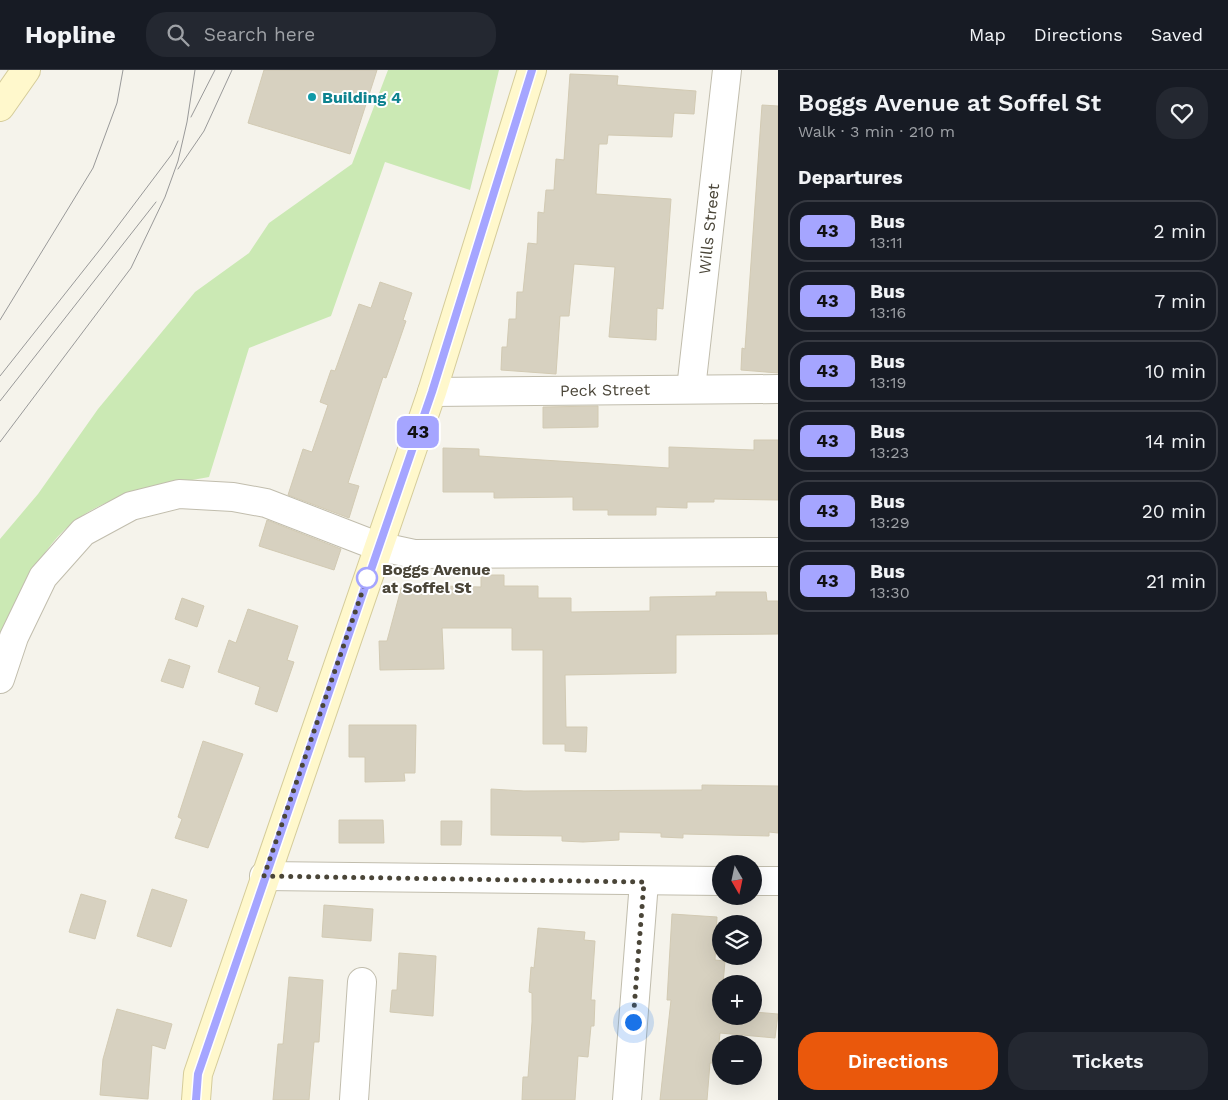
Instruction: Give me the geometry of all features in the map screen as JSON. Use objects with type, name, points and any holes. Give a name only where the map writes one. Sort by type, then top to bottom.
[{"type":"street","points":[[0,107],[26,70]]},
{"type":"street","points":[[196,1100],[198,1074],[377,546],[432,392],[532,70]]},
{"type":"street","name":"Wills Street","points":[[691,389],[727,70]]},
{"type":"street","name":"Peck Street","points":[[432,392],[778,389]]},
{"type":"street","points":[[0,679],[14,638],[43,577],[83,532],[131,506],[179,494],[233,497],[266,503],[377,546],[414,554],[778,552]]},
{"type":"street","points":[[264,876],[644,882],[712,881]]},
{"type":"street","points":[[762,881],[778,881]]},
{"type":"street","points":[[627,1100],[644,882]]},
{"type":"street","points":[[354,1100],[362,982]]},
{"type":"green space","points":[[388,70],[499,70],[470,190],[385,162],[331,316],[249,348],[209,477],[159,486],[108,502],[93,509],[64,530],[41,559],[31,576],[0,646],[0,539],[38,494],[98,409],[195,292],[249,253],[269,223],[352,164]]},
{"type":"building","name":"Building 4","points":[[264,70],[377,70],[350,154],[248,123]]},
{"type":"building","points":[[570,74],[618,76],[617,85],[696,91],[694,114],[674,113],[672,137],[608,135],[607,144],[599,144],[596,194],[671,199],[663,309],[657,308],[656,340],[609,337],[615,267],[574,264],[569,316],[560,316],[556,374],[501,370],[502,347],[507,347],[509,319],[516,319],[517,292],[523,292],[528,243],[537,244],[538,212],[544,213],[546,190],[554,190],[556,159],[564,160]]},
{"type":"building","points":[[762,105],[778,106],[778,373],[741,370],[742,348],[745,349]]},
{"type":"building","points":[[380,282],[412,293],[403,320],[406,321],[386,378],[383,377],[348,483],[359,486],[349,518],[288,495],[303,449],[312,452],[328,405],[320,402],[331,370],[335,371],[359,304],[371,308]]},
{"type":"building","points":[[598,406],[598,427],[543,428],[543,407]]},
{"type":"building","points":[[754,440],[778,440],[778,500],[714,499],[714,502],[687,502],[687,508],[656,507],[656,515],[608,515],[608,510],[573,510],[573,497],[494,498],[494,492],[443,492],[443,448],[479,449],[479,456],[669,468],[669,447],[754,450]]},
{"type":"building","points":[[267,520],[341,549],[334,570],[259,546]]},
{"type":"building","points":[[481,575],[504,575],[504,586],[538,586],[538,598],[571,598],[571,612],[650,611],[650,597],[716,596],[716,592],[766,592],[767,601],[778,601],[778,634],[676,635],[676,673],[565,675],[566,727],[587,727],[586,752],[565,751],[565,744],[543,744],[543,650],[512,650],[512,628],[442,628],[444,669],[380,670],[379,641],[387,641],[402,585],[481,587]]},
{"type":"building","points":[[182,598],[204,606],[197,627],[175,619]]},
{"type":"building","points":[[248,609],[298,626],[287,660],[294,662],[277,712],[255,704],[260,687],[218,672],[229,640],[236,643]]},
{"type":"building","points":[[169,659],[190,666],[183,688],[161,681]]},
{"type":"building","points":[[349,725],[416,725],[415,773],[404,773],[405,781],[365,782],[365,757],[349,757]]},
{"type":"building","points":[[203,741],[243,754],[208,848],[175,838],[182,819],[178,817]]},
{"type":"building","points":[[702,785],[778,786],[778,833],[769,832],[769,836],[683,834],[683,838],[661,837],[661,833],[619,832],[619,840],[583,842],[562,841],[562,836],[491,835],[491,789],[524,791],[702,790]]},
{"type":"building","points":[[339,820],[383,820],[384,843],[339,843]]},
{"type":"building","points":[[441,821],[462,821],[461,845],[441,845]]},
{"type":"building","points":[[152,889],[187,900],[171,947],[137,936]]},
{"type":"building","points":[[81,894],[106,901],[95,939],[69,932]]},
{"type":"building","points":[[324,905],[373,909],[371,941],[322,937]]},
{"type":"building","points":[[672,914],[712,917],[712,965],[725,965],[724,975],[712,975],[712,1025],[762,1025],[762,1013],[778,1014],[775,1038],[762,1037],[762,1035],[720,1033],[720,1035],[712,1035],[712,1063],[710,1063],[707,1100],[660,1100],[671,1000],[667,1000]]},
{"type":"building","points":[[538,928],[585,932],[584,940],[595,941],[591,1000],[595,1000],[594,1026],[591,1026],[588,1057],[578,1056],[575,1100],[522,1100],[523,1077],[528,1077],[532,1022],[532,993],[529,992],[531,967],[534,968]]},
{"type":"building","points":[[399,953],[436,956],[433,1016],[390,1012],[392,990],[397,990]]},
{"type":"building","points":[[289,977],[323,980],[319,1042],[314,1042],[309,1100],[273,1100],[278,1044],[283,1044]]},
{"type":"building","points":[[117,1009],[172,1024],[165,1049],[152,1045],[148,1099],[100,1095],[103,1059]]},
{"type":"tram line","points":[[0,320],[93,168],[117,103],[123,70]]},
{"type":"tram line","points":[[0,442],[131,268],[165,197],[178,161],[187,122],[195,70]]},
{"type":"tram line","points":[[191,117],[215,70]]},
{"type":"tram line","points":[[178,169],[204,131],[232,70]]},
{"type":"tram line","points":[[0,376],[102,247],[172,154],[178,141]]},
{"type":"tram line","points":[[0,401],[156,202]]},
{"type":"bus line","name":"43","points":[[196,1100],[198,1074],[377,546],[432,392],[532,70]]},
{"type":"place","name":"Building 4","points":[[312,97]]},
{"type":"place","name":"Boggs Avenue at Soffel St","points":[[367,578]]},
{"type":"route","points":[[367,578],[264,876],[644,882],[633,1022]]}]
